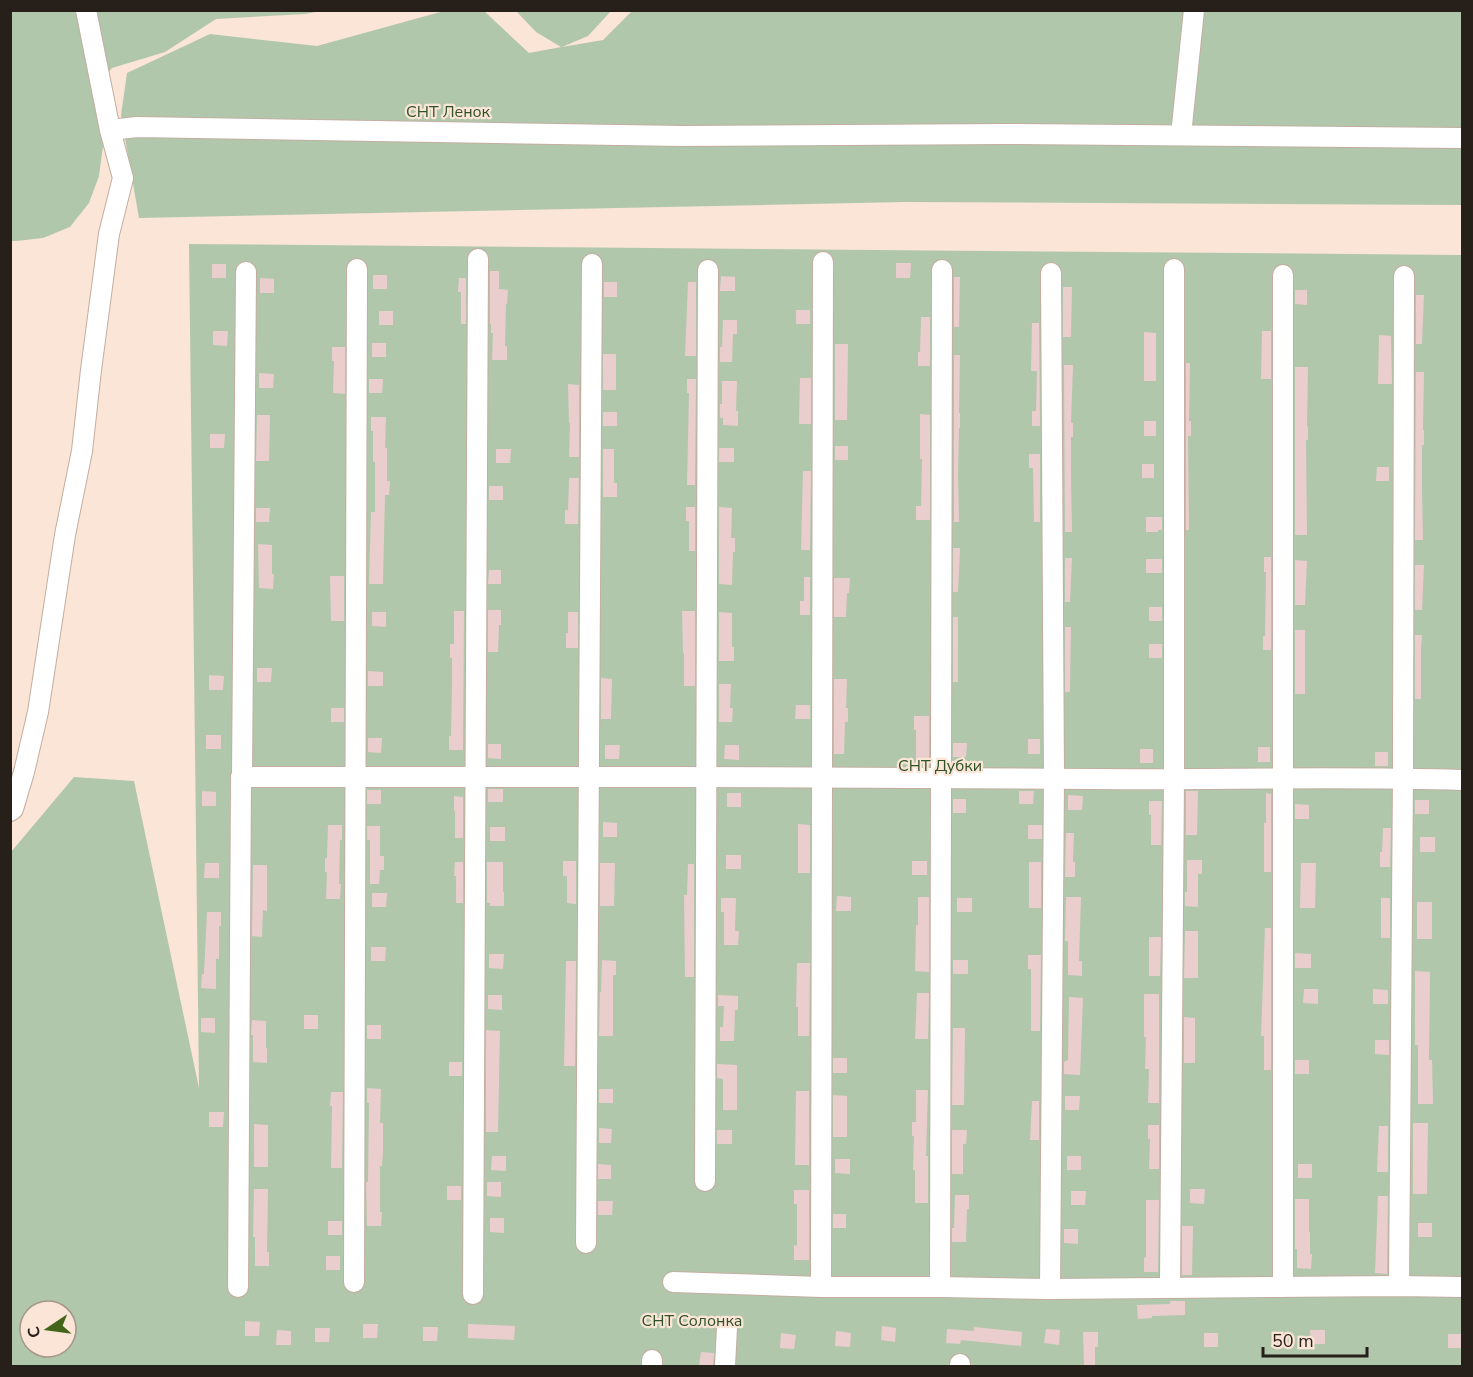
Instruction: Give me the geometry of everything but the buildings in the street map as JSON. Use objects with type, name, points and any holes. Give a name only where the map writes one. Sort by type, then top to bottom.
[{"type":"street","points":[[10,811],[13,809],[24,772],[38,712],[65,535],[82,451],[109,234],[123,177],[110,130],[86,10]]},
{"type":"street","points":[[1181,135],[1194,10]]},
{"type":"street","points":[[110,130],[137,127],[682,136],[1005,134],[1462,138]]},
{"type":"street","points":[[473,1294],[478,259]]},
{"type":"street","points":[[821,1287],[823,262]]},
{"type":"street","points":[[586,1244],[592,264]]},
{"type":"street","points":[[354,1282],[357,269]]},
{"type":"street","points":[[1170,1284],[1174,779],[1174,269]]},
{"type":"street","points":[[705,1181],[708,270]]},
{"type":"street","points":[[940,1287],[942,270]]},
{"type":"street","points":[[238,1287],[240,777],[242,776],[246,272]]},
{"type":"street","points":[[1050,1289],[1054,779],[1051,273]]},
{"type":"street","points":[[1283,275],[1283,1287]]},
{"type":"street","points":[[1399,1286],[1404,276]]},
{"type":"street","points":[[240,777],[1403,778],[1462,780]]},
{"type":"street","points":[[673,1282],[821,1287],[1050,1289],[1462,1287]]},
{"type":"street","points":[[725,1366],[728,1328]]},
{"type":"green space","name":"СНТ Ленок","points":[[633,10],[1462,11],[1462,205],[904,202],[139,218],[121,115],[127,73],[210,34],[317,46],[444,11],[484,11],[529,53],[561,47],[536,32],[516,11],[611,11],[588,36],[562,47],[603,40]]},
{"type":"green space","points":[[10,11],[322,11],[216,19],[165,52],[112,68],[94,90],[103,146],[99,176],[89,203],[70,227],[43,238],[10,241]]},
{"type":"green space","name":"СНТ Дубки","points":[[189,244],[1462,255],[1462,1366],[11,1366],[11,852],[74,777],[134,781],[199,1088]]},
{"type":"park label","name":"СНТ Солонка","points":[[692,1321]]}]
